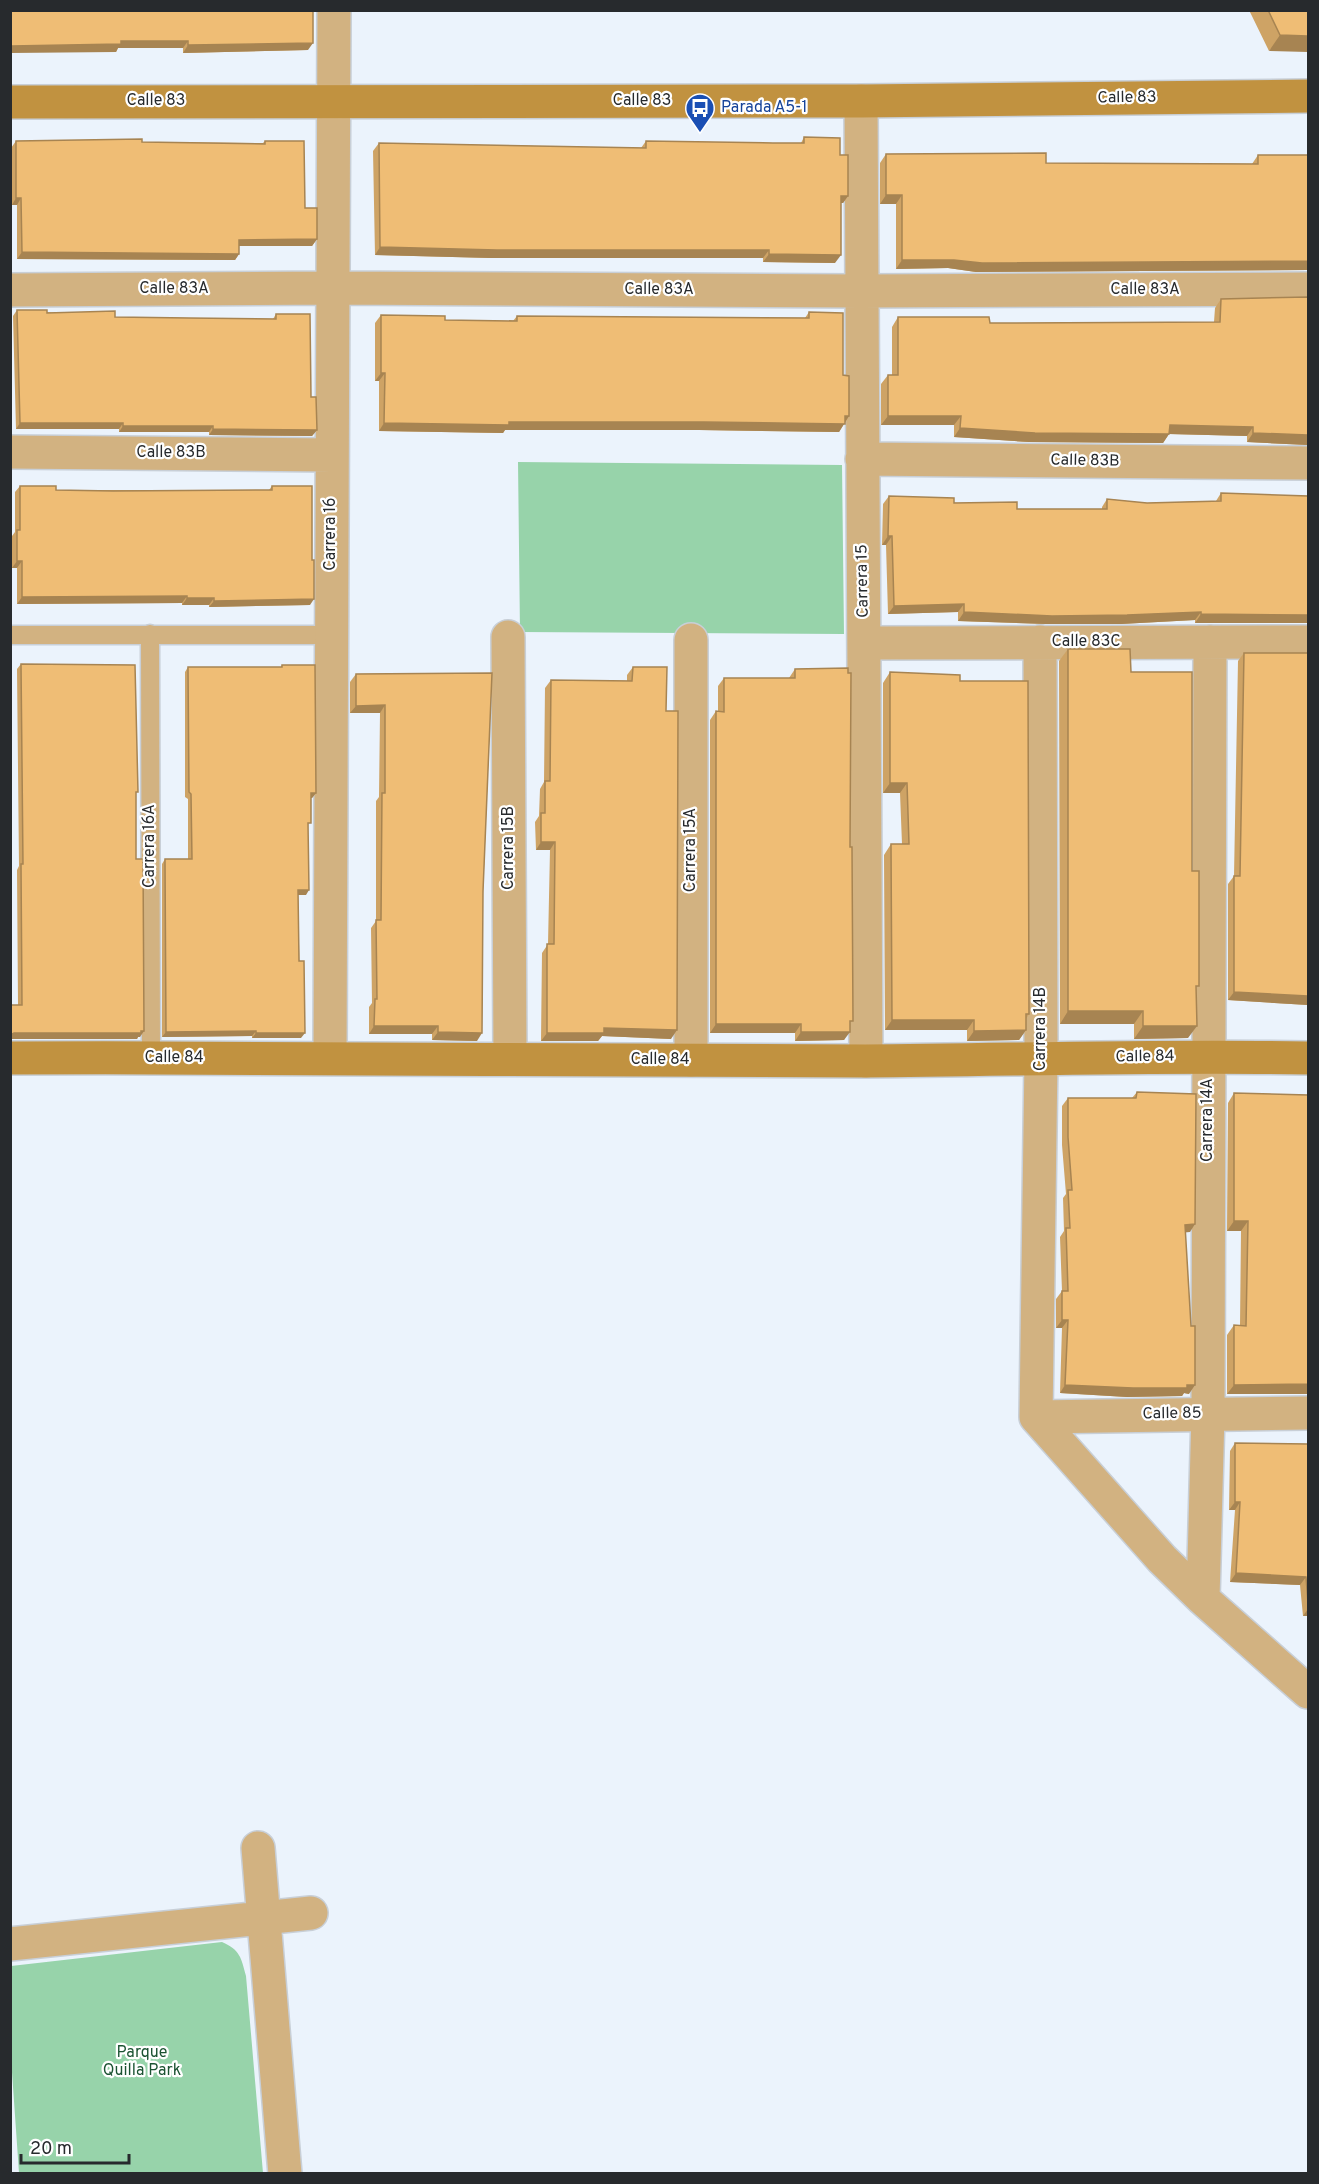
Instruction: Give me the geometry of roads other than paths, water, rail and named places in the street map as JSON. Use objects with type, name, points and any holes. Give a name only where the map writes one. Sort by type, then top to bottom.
[{"type":"street","name":"Carrera 16","points":[[330,1057],[334,10]]},
{"type":"street","name":"Calle 83","points":[[10,102],[861,100],[1308,96]]},
{"type":"street","name":"Carrera 15","points":[[861,100],[866,1060]]},
{"type":"street","name":"Calle 83A","points":[[10,290],[1308,289]]},
{"type":"street","name":"Calle 83B","points":[[10,452],[332,455]]},
{"type":"street","name":"Calle 83B","points":[[862,459],[1308,463]]},
{"type":"street","name":"Carrera 15B","points":[[508,637],[510,1059]]},
{"type":"street","name":"Carrera 15A","points":[[691,640],[691,1060]]},
{"type":"street","name":"Carrera 14B","points":[[1036,1416],[1041,1059],[1040,642]]},
{"type":"street","name":"Carrera 14A","points":[[1203,1599],[1208,1414],[1210,642]]},
{"type":"street","name":"Calle 83C","points":[[864,643],[1308,642]]},
{"type":"street","name":"Calle 84","points":[[10,1058],[330,1057],[691,1060],[1208,1056],[1308,1058]]},
{"type":"street","name":"Calle 85","points":[[1036,1416],[1308,1413]]},
{"type":"street","points":[[1036,1416],[1162,1559],[1203,1599],[1308,1692]]},
{"type":"street","points":[[258,1848],[285,2174]]},
{"type":"street","points":[[10,1944],[311,1913]]},
{"type":"lane","name":"Carrera 16A","points":[[150,634],[151,1058]]},
{"type":"lane","points":[[10,635],[331,635]]},
{"type":"place","name":"Parada A5-1","points":[[700,134]]},
{"type":"park label","name":"Parque Quilla Park","points":[[142,2062]]}]
